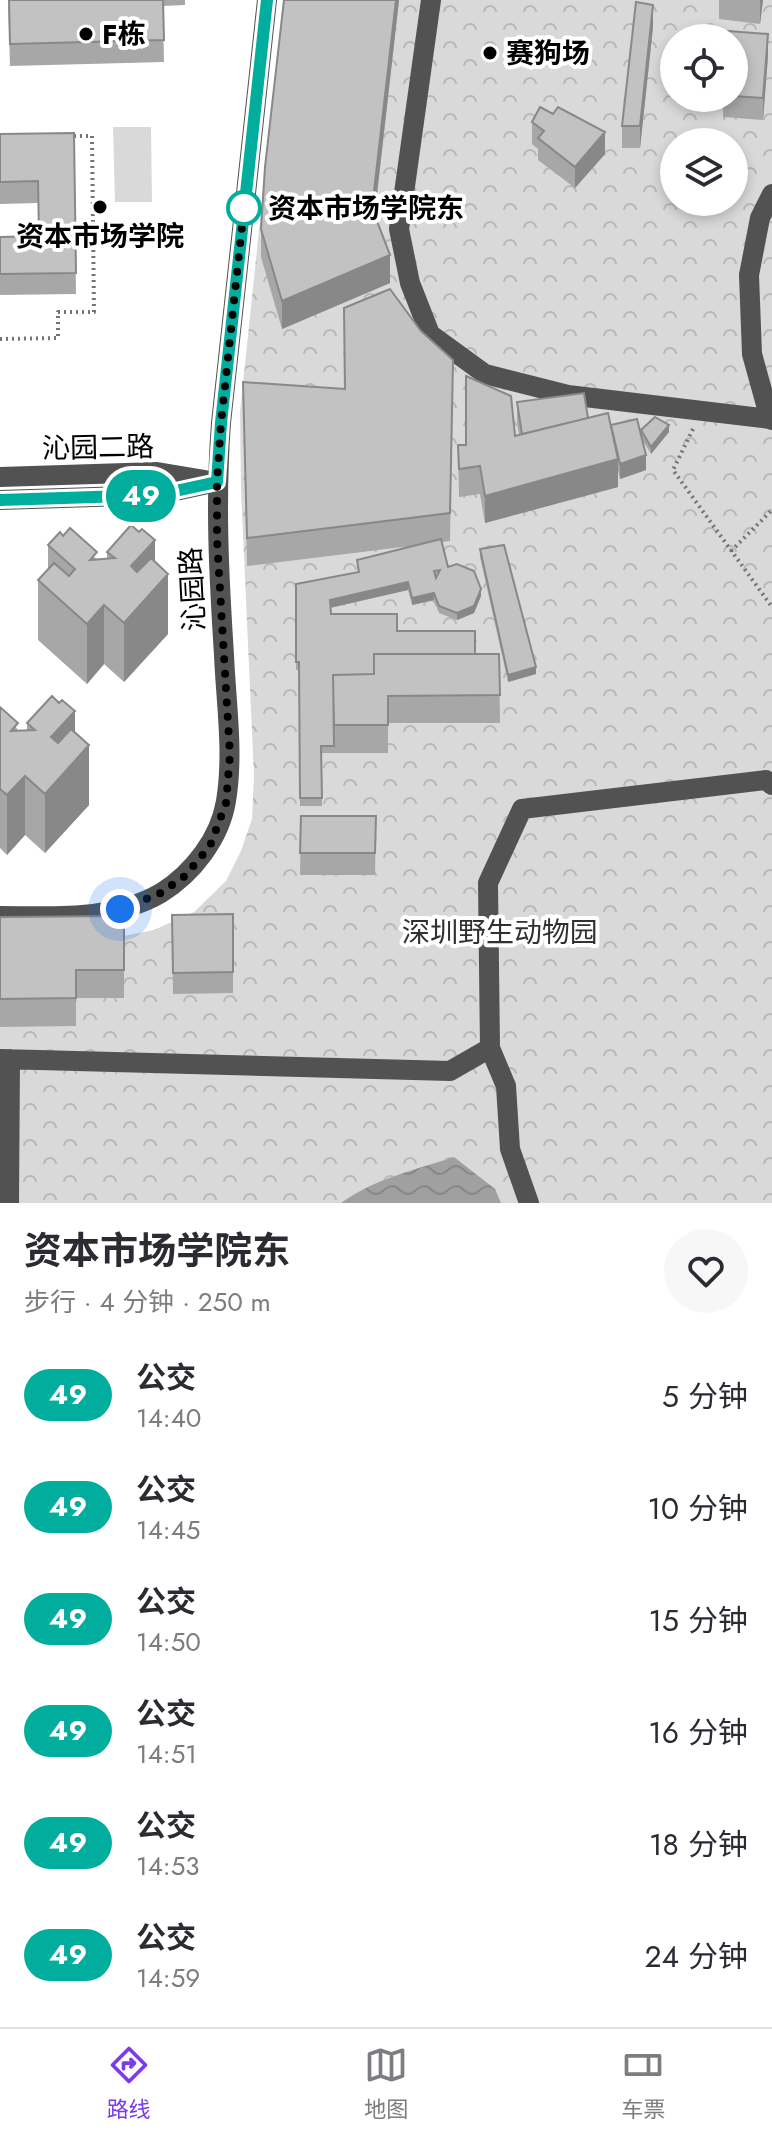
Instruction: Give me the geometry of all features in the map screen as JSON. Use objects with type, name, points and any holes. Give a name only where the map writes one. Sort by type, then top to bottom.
[{"type":"street","name":"沁园路","points":[[0,916],[76,915],[120,909],[159,894],[185,876],[210,846],[226,803],[230,755],[217,540],[217,482],[267,0]]},
{"type":"street","points":[[431,0],[399,229],[410,283],[430,334],[485,374],[568,395],[771,420],[752,354],[749,275],[760,218],[772,194]]},
{"type":"street","name":"沁园二路","points":[[0,477],[157,472],[217,482]]},
{"type":"street","name":"沁园二路","points":[[0,500],[157,495],[217,482]]},
{"type":"street","points":[[529,1203],[510,1149],[506,1086],[490,1048],[488,883],[522,809],[770,782]]},
{"type":"street","points":[[9,1203],[5,1059],[450,1071],[490,1048]]},
{"type":"path","points":[[0,339],[58,338],[58,312],[94,312],[92,136],[61,136]]},
{"type":"path","points":[[701,412],[673,470],[772,607]]},
{"type":"path","points":[[731,551],[772,510]]},
{"type":"green space","name":"深圳野生动物园","points":[[283,0],[772,0],[772,1203],[0,1203],[0,940],[108,939],[154,930],[194,912],[226,881],[252,819],[254,776],[240,412]]},
{"type":"green space","points":[[113,127],[151,127],[152,202],[115,202]]},
{"type":"water","points":[[454,1157],[495,1189],[501,1203],[341,1203],[381,1181]]},
{"type":"building","name":"F栋","points":[[9,0],[163,0],[164,40],[10,44]]},
{"type":"building","points":[[284,0],[396,0],[372,208],[390,255],[282,301],[261,229]]},
{"type":"building","points":[[636,2],[653,5],[640,126],[622,126]]},
{"type":"building","points":[[748,32],[768,34],[763,98],[748,97]]},
{"type":"building","points":[[540,107],[553,114],[558,107],[605,132],[575,167],[538,138],[544,131],[532,122]]},
{"type":"building","points":[[74,133],[76,273],[0,274],[0,237],[39,236],[38,181],[0,182],[0,134]]},
{"type":"building","points":[[390,289],[421,331],[453,360],[450,513],[247,538],[243,382],[345,389],[344,308]]},
{"type":"building","points":[[466,376],[511,396],[515,436],[608,413],[618,459],[485,496],[480,466],[459,469],[458,445],[466,445]]},
{"type":"building","points":[[584,393],[588,418],[522,434],[517,402]]},
{"type":"building","points":[[655,417],[669,425],[651,447],[641,430]]},
{"type":"building","points":[[637,419],[646,455],[620,464],[611,425]]},
{"type":"building","points":[[131,525],[139,532],[142,529],[155,540],[131,566],[137,572],[151,558],[168,574],[124,623],[104,605],[87,624],[38,580],[54,563],[69,576],[75,569],[48,545],[60,532],[63,536],[70,528],[97,552],[90,560],[115,558],[107,552]]},
{"type":"building","points":[[441,539],[448,567],[457,564],[474,571],[481,589],[474,606],[457,613],[439,606],[434,593],[412,598],[408,582],[330,600],[331,614],[397,614],[397,631],[475,631],[475,654],[374,654],[374,674],[333,675],[334,746],[321,746],[322,798],[300,798],[296,584],[359,572],[357,560]]},
{"type":"building","points":[[504,545],[536,667],[508,675],[480,549]]},
{"type":"building","points":[[374,654],[499,654],[500,695],[388,696],[388,725],[334,725],[333,675],[374,674]]},
{"type":"building","points":[[52,696],[75,711],[51,737],[58,743],[71,729],[89,745],[45,794],[25,776],[7,795],[0,789],[0,707],[18,723],[11,731],[35,730],[27,723]]},
{"type":"building","points":[[301,816],[376,816],[375,853],[300,853]]},
{"type":"building","points":[[233,914],[233,972],[173,973],[172,915]]},
{"type":"building","points":[[124,916],[124,970],[76,970],[76,998],[0,999],[0,917]]},
{"type":"bus line","name":"49","points":[[0,500],[157,495],[217,482],[267,0]]},
{"type":"place","name":"F栋","points":[[86,34]]},
{"type":"place","name":"赛狗场","points":[[490,53]]},
{"type":"place","name":"资本市场学院","points":[[100,207]]},
{"type":"place","name":"资本市场学院东","points":[[244,208]]},
{"type":"route","points":[[120,909],[159,894],[185,876],[210,846],[226,803],[230,755],[217,540],[217,482],[245,198],[244,208]]}]
